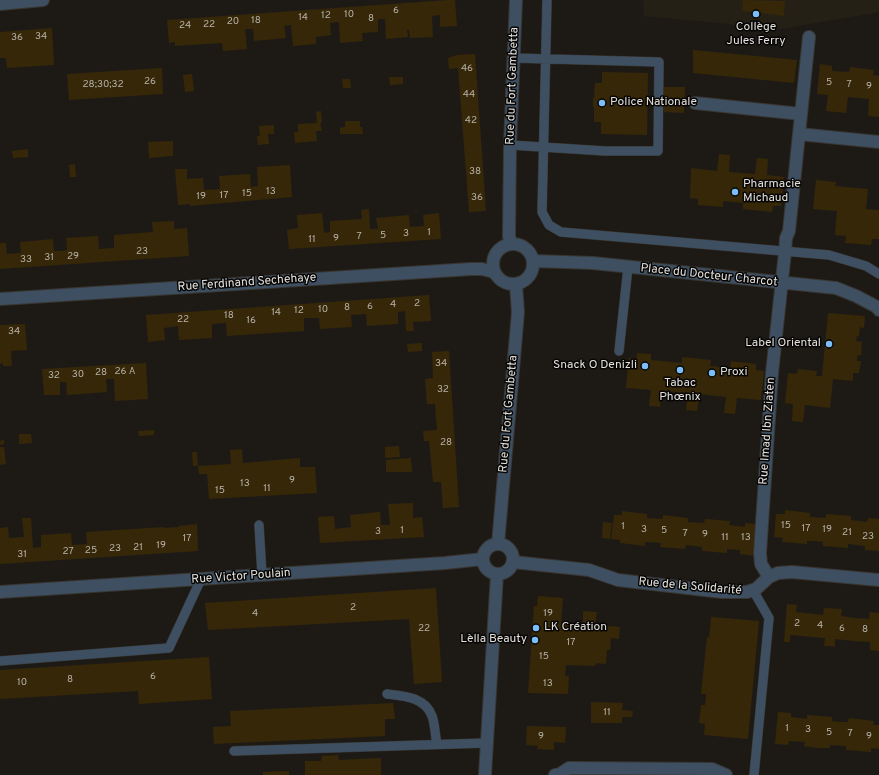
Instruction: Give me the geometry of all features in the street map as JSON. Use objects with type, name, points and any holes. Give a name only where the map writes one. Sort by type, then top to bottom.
[{"type":"street","points":[[0,4],[43,0]]},
{"type":"street","name":"Rue du Fort Gambetta","points":[[510,244],[510,145],[516,0]]},
{"type":"street","name":"Rue Imad Ibn Ziaten","points":[[769,577],[761,564],[760,553],[772,373],[786,238],[790,231],[809,37]]},
{"type":"street","points":[[695,103],[801,114]]},
{"type":"street","points":[[799,134],[879,142]]},
{"type":"street","points":[[510,244],[523,246],[531,255],[533,261],[531,274],[522,283],[516,285],[509,285],[503,282],[494,272],[493,260],[495,254],[504,246],[510,244]]},
{"type":"street","name":"Place du Docteur Charcot","points":[[533,261],[576,262],[628,266],[782,284],[836,288],[856,296],[879,310]]},
{"type":"street","name":"Rue Ferdinand Sechehaye","points":[[0,299],[471,269],[482,269],[494,272]]},
{"type":"street","name":"Rue du Fort Gambetta","points":[[498,544],[518,312],[516,285]]},
{"type":"street","points":[[498,544],[505,545],[510,549],[513,555],[513,562],[507,571],[497,574],[487,570],[483,559],[487,548],[498,544]]},
{"type":"street","name":"Rue Victor Poulain","points":[[0,592],[445,563],[483,559]]},
{"type":"street","name":"Rue de la Solidarité","points":[[513,562],[590,570],[618,580],[722,592],[747,592],[756,589],[769,577],[778,573],[792,572],[879,580]]},
{"type":"street","points":[[485,775],[497,574]]},
{"type":"street","points":[[555,775],[560,774],[569,768],[712,769],[726,775]]},
{"type":"lane","points":[[547,0],[542,212],[549,225],[561,232],[829,255],[866,266],[879,274]]},
{"type":"lane","points":[[510,145],[604,151],[658,151],[659,62],[513,58]]},
{"type":"lane","points":[[619,351],[628,266]]},
{"type":"lane","points":[[259,526],[262,575]]},
{"type":"lane","points":[[0,661],[169,648],[201,579]]},
{"type":"lane","points":[[753,590],[769,618],[754,775]]},
{"type":"lane","points":[[386,694],[408,696],[423,703],[432,716],[437,744]]},
{"type":"lane","points":[[234,751],[486,743]]},
{"type":"shaded area","name":"Collège Jules Ferry","points":[[643,0],[879,0],[879,12],[781,29],[644,16]]},
{"type":"building","points":[[455,0],[457,26],[440,27],[440,15],[432,16],[433,37],[410,38],[409,30],[407,30],[408,37],[386,39],[385,19],[378,19],[378,32],[362,33],[363,41],[340,43],[339,22],[330,23],[331,35],[316,37],[316,44],[293,46],[291,25],[284,26],[286,38],[254,41],[253,29],[245,29],[247,49],[223,51],[222,43],[175,46],[175,42],[169,43],[167,20]]},
{"type":"building","points":[[743,0],[785,1],[784,16],[742,11]]},
{"type":"building","points":[[52,28],[54,65],[7,68],[6,58],[0,58],[0,32]]},
{"type":"building","points":[[693,50],[797,60],[794,83],[693,73]]},
{"type":"building","points":[[475,54],[486,211],[469,212],[458,68],[449,69],[448,58],[457,55]]},
{"type":"building","points":[[820,64],[832,66],[832,71],[849,72],[850,67],[874,70],[873,75],[879,76],[879,117],[868,116],[869,99],[848,97],[846,113],[826,111],[828,95],[817,94]]},
{"type":"building","points":[[162,68],[163,94],[69,100],[67,74]]},
{"type":"building","points":[[602,72],[648,73],[647,135],[601,134],[601,122],[594,122],[593,98],[595,83],[602,83]]},
{"type":"building","points":[[192,74],[194,91],[185,92],[183,75]]},
{"type":"building","points":[[389,77],[403,77],[403,84],[390,85]]},
{"type":"building","points":[[342,79],[350,79],[351,88],[343,88]]},
{"type":"building","points":[[664,87],[685,87],[684,113],[664,112]]},
{"type":"building","points":[[321,111],[322,123],[320,123],[322,131],[316,131],[317,141],[295,143],[294,132],[298,132],[298,124],[317,123],[316,112]]},
{"type":"building","points":[[345,121],[360,121],[360,127],[362,127],[363,134],[340,134],[340,128],[345,127]]},
{"type":"building","points":[[274,125],[274,134],[268,134],[269,144],[258,145],[257,136],[260,136],[259,126]]},
{"type":"building","points":[[173,141],[173,156],[149,158],[148,142]]},
{"type":"building","points":[[28,149],[28,157],[13,158],[12,151]]},
{"type":"building","points":[[719,154],[730,155],[729,172],[755,174],[757,158],[768,159],[767,175],[784,177],[781,206],[773,206],[772,212],[743,209],[743,203],[723,201],[723,207],[698,205],[698,199],[690,198],[691,168],[717,171]]},
{"type":"building","points":[[75,164],[76,177],[70,177],[69,165]]},
{"type":"building","points":[[290,165],[292,197],[190,206],[190,204],[178,205],[175,169],[187,169],[187,179],[203,178],[204,190],[220,189],[219,176],[250,174],[251,187],[258,186],[257,167]]},
{"type":"building","points":[[816,180],[836,182],[835,186],[868,189],[866,209],[879,210],[879,239],[872,239],[871,245],[845,243],[846,236],[835,235],[837,211],[813,209]]},
{"type":"building","points":[[369,209],[370,229],[378,229],[376,218],[409,215],[410,227],[424,226],[423,215],[439,213],[441,239],[289,249],[287,230],[298,228],[297,215],[322,213],[324,233],[330,232],[330,221],[362,219],[361,210]]},
{"type":"building","points":[[174,221],[174,229],[187,228],[189,256],[0,269],[0,243],[6,243],[7,254],[21,253],[20,242],[53,239],[54,251],[60,251],[67,250],[66,238],[98,236],[99,249],[114,248],[114,235],[153,232],[152,222]]},
{"type":"building","points":[[429,295],[431,321],[413,322],[414,331],[406,331],[405,311],[398,312],[398,324],[367,326],[366,314],[351,315],[352,327],[320,329],[319,318],[304,318],[304,331],[227,336],[226,323],[212,324],[212,338],[179,340],[178,326],[164,328],[165,340],[148,342],[146,315]]},
{"type":"building","points":[[828,313],[865,316],[864,328],[860,327],[859,336],[857,336],[856,341],[862,342],[861,355],[858,355],[857,357],[857,361],[861,361],[859,373],[853,373],[853,381],[833,379],[830,408],[805,405],[803,422],[792,421],[793,404],[785,403],[788,373],[797,374],[798,369],[817,371],[816,376],[822,376]]},
{"type":"building","points":[[25,324],[27,350],[11,351],[12,366],[3,366],[3,363],[0,364],[0,325]]},
{"type":"building","points":[[422,343],[422,351],[408,352],[407,344]]},
{"type":"building","points":[[449,351],[459,507],[443,508],[441,482],[433,482],[429,441],[424,441],[423,431],[437,430],[435,404],[427,404],[425,379],[433,378],[432,352]]},
{"type":"building","points":[[637,353],[651,354],[651,360],[682,363],[682,357],[711,360],[710,366],[730,368],[731,361],[756,364],[756,370],[764,371],[761,400],[737,398],[735,414],[724,413],[726,397],[699,394],[697,411],[686,410],[688,393],[662,391],[660,407],[649,406],[651,390],[626,388],[629,358],[637,359]]},
{"type":"building","points":[[146,363],[148,399],[115,401],[114,379],[106,379],[107,392],[67,395],[66,382],[60,382],[60,395],[44,395],[42,369]]},
{"type":"building","points":[[154,430],[154,435],[139,436],[138,431]]},
{"type":"building","points":[[19,434],[31,434],[32,443],[19,444]]},
{"type":"building","points":[[4,440],[4,444],[0,445],[0,441]]},
{"type":"building","points":[[399,446],[400,457],[385,458],[385,447]]},
{"type":"building","points":[[0,447],[4,447],[6,464],[0,465]]},
{"type":"building","points":[[242,449],[243,463],[300,458],[300,467],[315,467],[317,493],[209,499],[207,474],[199,474],[198,466],[231,464],[230,450]]},
{"type":"building","points":[[192,452],[197,452],[198,466],[193,466]]},
{"type":"building","points":[[411,458],[412,472],[386,472],[386,460]]},
{"type":"building","points":[[413,503],[413,518],[422,517],[424,537],[320,543],[318,517],[334,516],[335,529],[351,527],[350,515],[380,512],[381,525],[390,525],[388,504]]},
{"type":"building","points":[[785,510],[810,513],[810,517],[826,518],[826,514],[851,516],[851,520],[867,522],[868,518],[879,519],[879,551],[865,550],[865,546],[848,544],[848,548],[823,546],[823,542],[815,541],[807,541],[807,544],[782,542],[783,538],[774,537],[776,514],[785,514]]},
{"type":"building","points":[[622,511],[647,514],[647,518],[663,519],[663,515],[688,518],[688,522],[704,523],[705,519],[730,521],[729,525],[745,527],[745,523],[758,524],[755,556],[740,554],[740,550],[727,549],[727,553],[702,551],[702,547],[686,545],[685,549],[660,547],[661,543],[645,542],[645,546],[620,543],[620,540],[611,539],[614,515],[622,515]]},
{"type":"building","points":[[22,518],[31,518],[33,548],[41,547],[41,535],[71,533],[72,545],[87,544],[86,532],[179,527],[197,524],[198,551],[0,564],[0,528],[8,527],[9,538],[24,537]]},
{"type":"building","points":[[603,522],[612,523],[610,539],[602,538]]},
{"type":"building","points":[[436,588],[442,682],[414,684],[409,619],[208,630],[205,603]]},
{"type":"building","points":[[538,596],[563,598],[561,623],[583,624],[583,611],[597,612],[595,625],[620,627],[619,639],[611,638],[610,650],[607,650],[606,664],[596,663],[595,666],[566,665],[565,676],[569,676],[568,694],[528,693],[534,606],[537,606]]},
{"type":"building","points":[[787,604],[797,605],[796,612],[823,615],[824,608],[842,609],[841,616],[855,618],[869,619],[870,612],[879,613],[879,651],[870,650],[870,642],[835,639],[835,647],[824,646],[825,638],[790,635],[790,642],[784,642]]},
{"type":"building","points":[[711,617],[759,621],[748,739],[704,735],[705,724],[699,723],[701,705],[705,705],[706,694],[701,694],[707,637],[709,638]]},
{"type":"building","points":[[209,657],[212,699],[139,704],[138,691],[0,699],[0,670]]},
{"type":"building","points":[[591,702],[623,703],[622,710],[633,711],[632,717],[622,717],[622,723],[591,723]]},
{"type":"building","points":[[393,703],[395,719],[385,719],[385,736],[214,744],[213,727],[231,726],[230,711]]},
{"type":"building","points":[[778,712],[791,713],[791,717],[807,719],[807,715],[832,717],[832,721],[840,722],[848,722],[849,718],[874,721],[873,725],[879,725],[879,749],[871,748],[871,752],[846,750],[846,746],[830,745],[830,748],[817,748],[804,746],[805,742],[789,741],[788,745],[775,744]]},
{"type":"building","points":[[527,726],[566,727],[565,743],[554,742],[554,750],[537,749],[538,746],[526,745]]},
{"type":"building","points":[[338,755],[339,760],[381,758],[381,775],[305,775],[305,761],[321,761],[322,756]]},
{"type":"building","points":[[289,771],[289,775],[263,775],[263,772]]},
{"type":"place","name":"Collège Jules Ferry","points":[[756,14]]},
{"type":"place","name":"Police Nationale","points":[[602,103]]},
{"type":"place","name":"Pharmacie Michaud","points":[[735,192]]},
{"type":"place","name":"Label Oriental","points":[[829,344]]},
{"type":"place","name":"Snack O Denizli","points":[[645,366]]},
{"type":"place","name":"Tabac Phœnix","points":[[680,370]]},
{"type":"place","name":"Proxi","points":[[712,373]]},
{"type":"place","name":"LK Création","points":[[536,628]]},
{"type":"place","name":"Lèlla Beauty","points":[[535,640]]}]
